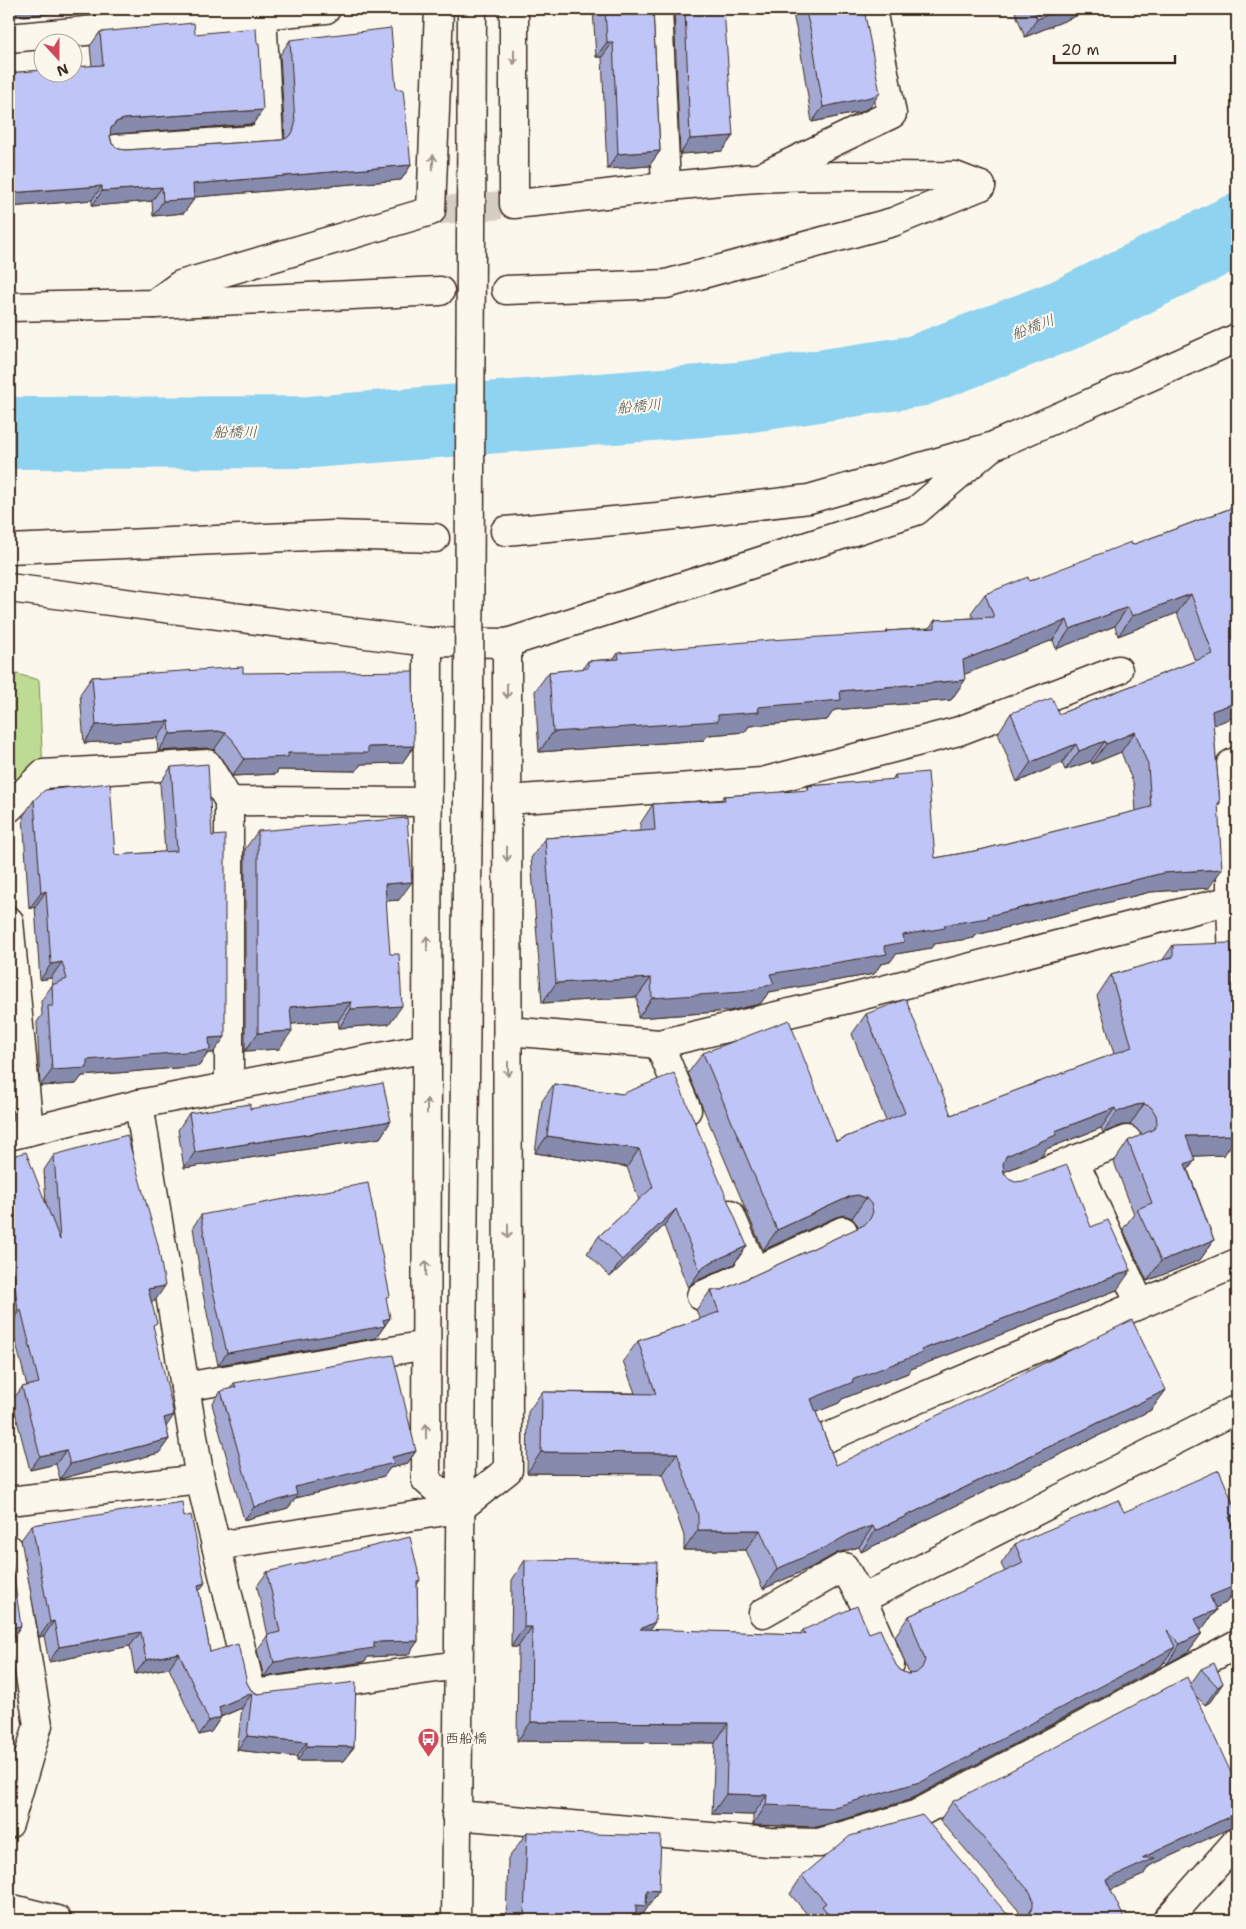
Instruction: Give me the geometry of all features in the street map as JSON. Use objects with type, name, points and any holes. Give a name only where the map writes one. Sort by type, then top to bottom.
[{"type":"street","points":[[9,38],[202,14],[262,15],[326,9]]},
{"type":"street","points":[[154,304],[180,285],[430,211],[439,9]]},
{"type":"street","points":[[456,1920],[468,700],[472,9]]},
{"type":"street","points":[[506,290],[666,284],[893,222],[981,186],[955,176],[759,178],[666,186],[588,198],[514,204],[514,9]]},
{"type":"street","points":[[658,9],[666,186]]},
{"type":"street","points":[[759,178],[892,114],[872,9]]},
{"type":"street","points":[[115,149],[269,139],[262,15]]},
{"type":"street","points":[[9,307],[154,304],[440,291]]},
{"type":"street","points":[[505,530],[656,517],[809,498],[991,447],[1237,338]]},
{"type":"street","points":[[9,588],[428,642],[507,643],[916,511],[991,447]]},
{"type":"street","points":[[9,548],[333,535],[435,538]]},
{"type":"street","points":[[428,642],[426,1480],[459,1509]]},
{"type":"street","points":[[216,1546],[459,1509],[508,1470],[507,643]]},
{"type":"street","points":[[507,800],[762,782],[959,731],[1118,670]]},
{"type":"street","points":[[1237,761],[1231,764],[1231,900],[1237,1087]]},
{"type":"street","points":[[9,808],[43,774],[207,764],[229,801],[229,1086]]},
{"type":"street","points":[[229,801],[427,802]]},
{"type":"street","points":[[508,1031],[659,1044],[848,999],[1231,900]]},
{"type":"street","points":[[9,921],[19,1134],[140,1104],[427,1048]]},
{"type":"street","points":[[659,1044],[697,1135]]},
{"type":"street","points":[[140,1104],[200,1479],[252,1694],[458,1665]]},
{"type":"street","points":[[1004,1187],[1127,1140]]},
{"type":"street","points":[[1074,1160],[1140,1304]]},
{"type":"street","points":[[720,1190],[755,1272]]},
{"type":"street","points":[[701,1296],[843,1231]]},
{"type":"street","points":[[826,1438],[1237,1263]]},
{"type":"street","points":[[185,1388],[426,1345]]},
{"type":"street","points":[[862,1599],[1237,1409]]},
{"type":"street","points":[[9,1501],[200,1479]]},
{"type":"street","points":[[9,1549],[38,1726],[9,1824]]},
{"type":"street","points":[[763,1612],[844,1567],[862,1599],[896,1678]]},
{"type":"street","points":[[456,1815],[769,1842],[819,1843],[916,1814],[1237,1644]]},
{"type":"street","points":[[916,1814],[935,1837]]},
{"type":"street","points":[[1167,1920],[1237,1841]]},
{"type":"street","points":[[9,1908],[57,1920]]},
{"type":"green space","points":[[9,672],[39,680],[43,774],[9,808]]},
{"type":"building","points":[[605,9],[653,9],[660,151],[618,154],[613,42],[607,42]]},
{"type":"building","points":[[685,9],[724,9],[733,136],[690,139]]},
{"type":"building","points":[[805,9],[864,9],[880,93],[871,97],[823,107],[811,32]]},
{"type":"building","points":[[1033,9],[1062,9],[1037,19]]},
{"type":"building","points":[[194,23],[195,34],[256,28],[257,43],[259,43],[263,110],[124,119],[116,122],[111,128],[110,136],[112,144],[119,149],[126,150],[281,140],[287,138],[293,132],[295,124],[290,40],[391,28],[396,89],[403,89],[411,165],[193,184],[194,199],[163,201],[162,187],[102,191],[102,186],[9,193],[9,73],[32,71],[32,82],[82,82],[82,66],[103,65],[100,32]]},
{"type":"building","points":[[1237,506],[1237,702],[1212,711],[1220,803],[1218,803],[1222,869],[1163,873],[988,916],[988,918],[944,925],[945,928],[903,935],[904,942],[884,946],[887,954],[770,974],[774,984],[743,992],[652,998],[651,978],[556,983],[545,838],[655,830],[653,804],[725,800],[724,796],[809,790],[808,786],[896,779],[895,775],[928,772],[935,858],[980,850],[1151,807],[1148,765],[1135,732],[1106,744],[1105,741],[1079,751],[1076,744],[1031,762],[1011,713],[1052,698],[1059,714],[1213,654],[1191,594],[1132,616],[1128,607],[1070,629],[1067,620],[963,660],[965,680],[840,691],[841,700],[758,707],[759,712],[718,715],[718,721],[553,732],[549,672],[588,668],[588,661],[619,659],[618,653],[770,640],[887,633],[887,631],[935,628],[935,620],[994,617],[985,594],[1028,577],[1029,581],[1131,542],[1132,545]]},
{"type":"building","points":[[243,667],[243,673],[413,671],[414,746],[368,747],[368,753],[288,753],[288,757],[244,759],[232,739],[226,733],[218,731],[170,734],[169,721],[96,725],[92,677]]},
{"type":"building","points":[[208,764],[212,836],[225,835],[225,1037],[209,1038],[210,1050],[87,1060],[87,1068],[52,1070],[48,1006],[53,1006],[52,985],[67,979],[62,962],[51,964],[46,891],[41,893],[34,800],[45,790],[110,783],[115,855],[177,851],[171,767]]},
{"type":"building","points":[[407,818],[412,882],[385,884],[390,954],[399,954],[402,1006],[351,1009],[351,1002],[290,1007],[292,1031],[258,1033],[258,831]]},
{"type":"building","points":[[1231,943],[1237,1135],[1186,1136],[1195,1160],[1185,1164],[1214,1240],[1161,1261],[1137,1209],[1152,1203],[1128,1141],[1154,1129],[1157,1123],[1156,1115],[1151,1107],[1144,1104],[1136,1105],[1117,1112],[1115,1108],[1055,1131],[1056,1135],[1006,1156],[1003,1164],[1004,1173],[1015,1182],[1023,1181],[1067,1165],[1091,1227],[1108,1220],[1131,1270],[921,1350],[922,1353],[852,1380],[853,1382],[811,1399],[836,1465],[1132,1320],[1166,1390],[875,1531],[873,1526],[851,1533],[826,1547],[777,1569],[760,1530],[698,1530],[698,1515],[677,1453],[541,1452],[542,1392],[656,1394],[638,1341],[719,1312],[711,1290],[722,1290],[864,1225],[870,1219],[873,1212],[871,1204],[866,1198],[858,1195],[851,1196],[777,1230],[703,1053],[789,1020],[836,1141],[905,1113],[866,1014],[906,999],[951,1115],[1132,1047],[1111,975],[1173,957],[1173,945]]},
{"type":"building","points":[[674,1073],[747,1246],[707,1264],[700,1271],[676,1209],[622,1260],[599,1236],[653,1187],[639,1149],[547,1136],[554,1084],[622,1094]]},
{"type":"building","points":[[383,1083],[391,1121],[195,1152],[189,1113],[250,1104],[250,1109]]},
{"type":"building","points":[[127,1135],[158,1245],[165,1286],[148,1289],[157,1323],[153,1325],[174,1415],[164,1418],[169,1439],[70,1464],[66,1450],[40,1456],[22,1387],[39,1383],[21,1310],[18,1310],[9,1238],[9,1157],[26,1152],[60,1240],[54,1155]]},
{"type":"building","points":[[368,1183],[390,1296],[386,1297],[390,1318],[383,1320],[385,1326],[227,1353],[211,1282],[201,1215]]},
{"type":"building","points":[[393,1355],[416,1451],[392,1457],[394,1463],[295,1487],[297,1495],[254,1507],[221,1391],[236,1387],[234,1383]]},
{"type":"building","points":[[1219,1470],[1237,1512],[1237,1514],[1229,1517],[1237,1534],[1237,1550],[1232,1552],[1237,1563],[1237,1573],[1235,1574],[1237,1585],[1210,1596],[1216,1610],[1195,1619],[1202,1633],[1180,1644],[1167,1630],[1175,1647],[923,1781],[831,1808],[766,1805],[767,1795],[726,1794],[728,1723],[531,1722],[532,1627],[524,1627],[525,1560],[657,1562],[655,1622],[640,1629],[805,1634],[803,1630],[857,1606],[869,1633],[880,1629],[896,1665],[901,1671],[908,1674],[916,1673],[922,1668],[925,1660],[909,1616],[1023,1563],[1015,1544],[1118,1500],[1124,1512]]},
{"type":"building","points":[[182,1502],[184,1517],[191,1515],[205,1583],[198,1585],[210,1652],[238,1644],[247,1683],[251,1690],[257,1694],[356,1682],[354,1747],[307,1746],[307,1742],[247,1736],[252,1693],[219,1707],[221,1717],[209,1721],[179,1653],[146,1660],[141,1632],[59,1647],[54,1621],[50,1622],[32,1525]]},
{"type":"building","points":[[410,1537],[420,1580],[417,1581],[418,1641],[374,1642],[374,1648],[274,1662],[267,1635],[280,1632],[267,1572]]},
{"type":"building","points":[[9,1544],[21,1626],[9,1628]]},
{"type":"building","points":[[1214,1663],[1223,1683],[1218,1687],[1201,1669]]},
{"type":"building","points":[[1187,1677],[1237,1786],[1237,1813],[1142,1858],[1155,1858],[1106,1880],[1125,1920],[833,1920],[822,1906],[826,1903],[802,1876],[850,1836],[922,1815],[1006,1913],[1021,1918],[1028,1915],[1033,1907],[1033,1899],[1030,1892],[952,1802]]},
{"type":"building","points":[[527,1832],[661,1836],[659,1891],[647,1890],[646,1906],[636,1905],[636,1920],[524,1920]]},
{"type":"building","points":[[1190,1914],[1198,1920],[1184,1920]]},
{"type":"waterway","name":"船橋川","points":[[9,433],[311,432],[738,398],[917,371],[1064,315],[1237,230]]},
{"type":"tunnel","points":[[431,211],[514,204]]},
{"type":"place","name":"西船橋","points":[[429,1757]]}]
